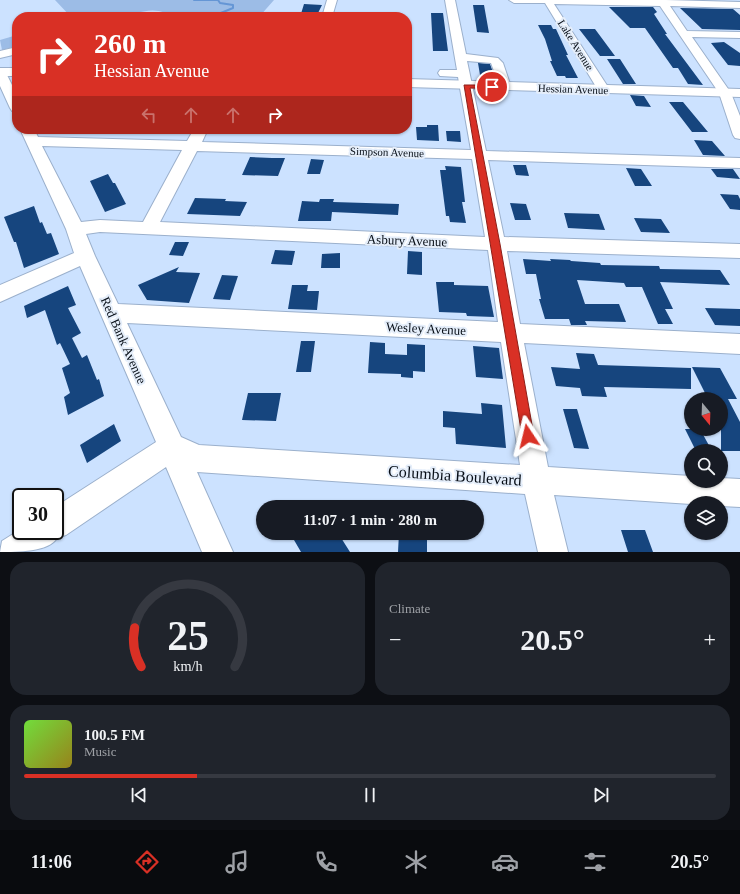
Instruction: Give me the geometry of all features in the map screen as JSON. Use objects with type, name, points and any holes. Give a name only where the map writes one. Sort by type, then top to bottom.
[{"type":"main road","points":[[0,72],[12,72]]},
{"type":"main road","name":"Hessian Avenue","points":[[412,84],[465,80],[505,87],[740,93]]},
{"type":"street","points":[[328,12],[332,0]]},
{"type":"street","points":[[450,0],[478,155],[496,244],[536,480],[553,552]]},
{"type":"street","points":[[514,0],[662,2],[740,5]]},
{"type":"street","name":"Lake Avenue","points":[[548,0],[604,90]]},
{"type":"street","points":[[662,2],[725,93],[739,133]]},
{"type":"street","points":[[684,34],[740,35]]},
{"type":"street","points":[[0,55],[12,51]]},
{"type":"street","points":[[461,57],[494,60],[497,62],[505,87]]},
{"type":"street","points":[[0,72],[12,97]]},
{"type":"street","points":[[444,73],[465,80]]},
{"type":"street","points":[[148,229],[198,134]]},
{"type":"street","name":"Simpson Avenue","points":[[30,135],[192,145],[740,164]]},
{"type":"street","name":"Red Bank Avenue","points":[[30,135],[74,229],[84,256],[112,313],[218,552]]},
{"type":"street","name":"Asbury Avenue","points":[[74,229],[100,226],[496,244],[740,251]]},
{"type":"street","points":[[0,294],[84,256]]},
{"type":"street","name":"Wesley Avenue","points":[[112,313],[740,344]]},
{"type":"street","points":[[64,518],[172,448]]},
{"type":"street","name":"Columbia Boulevard","points":[[172,448],[198,459],[740,493]]},
{"type":"street","points":[[13,552],[31,540]]},
{"type":"shaded area","points":[[55,0],[274,0],[263,12],[66,12]]},
{"type":"shaded area","points":[[12,36],[12,47],[2,50],[0,40]]},
{"type":"building","points":[[304,4],[322,5],[318,12],[302,12]]},
{"type":"building","points":[[473,5],[484,5],[489,33],[477,32]]},
{"type":"building","points":[[609,7],[653,7],[657,12],[654,14],[667,34],[665,34],[703,85],[688,84],[678,68],[673,68],[645,28],[630,28]]},
{"type":"building","points":[[680,8],[733,9],[740,15],[740,30],[702,29]]},
{"type":"building","points":[[431,13],[443,13],[448,51],[433,51]]},
{"type":"building","points":[[538,25],[551,25],[553,29],[556,29],[568,55],[566,55],[578,78],[557,76],[550,61],[552,61],[545,39]]},
{"type":"building","points":[[579,29],[595,29],[615,56],[600,56]]},
{"type":"building","points":[[724,42],[740,53],[740,66],[728,65],[711,43]]},
{"type":"building","points":[[607,59],[620,59],[636,84],[623,84]]},
{"type":"building","points":[[478,63],[490,64],[494,75],[480,75]]},
{"type":"building","points":[[630,95],[644,96],[651,107],[636,106]]},
{"type":"building","points":[[669,102],[683,102],[708,132],[692,132]]},
{"type":"building","points":[[427,125],[438,125],[439,141],[417,140],[416,127],[427,127]]},
{"type":"building","points":[[446,131],[460,131],[461,142],[447,141]]},
{"type":"building","points":[[694,140],[712,141],[725,156],[703,155]]},
{"type":"building","points":[[250,157],[285,158],[278,176],[242,175]]},
{"type":"building","points":[[311,159],[324,160],[320,174],[307,174]]},
{"type":"building","points":[[513,165],[526,165],[529,176],[516,175]]},
{"type":"building","points":[[445,166],[461,167],[465,202],[462,202],[466,223],[450,222],[449,216],[446,216],[440,170],[446,170]]},
{"type":"building","points":[[626,168],[641,169],[652,186],[635,186]]},
{"type":"building","points":[[711,169],[733,169],[740,179],[717,177]]},
{"type":"building","points":[[108,174],[113,183],[115,183],[126,204],[105,212],[90,181]]},
{"type":"building","points":[[720,194],[738,195],[740,199],[740,210],[730,209]]},
{"type":"building","points":[[195,198],[226,199],[225,201],[247,202],[240,216],[187,214]]},
{"type":"building","points":[[320,199],[334,199],[333,202],[399,204],[398,215],[332,212],[331,221],[298,221],[302,201],[319,202]]},
{"type":"building","points":[[510,203],[526,204],[531,220],[515,220]]},
{"type":"building","points":[[34,206],[40,223],[42,222],[47,234],[51,233],[59,254],[24,268],[16,242],[14,242],[4,217]]},
{"type":"building","points":[[564,213],[599,214],[605,230],[568,228]]},
{"type":"building","points":[[634,218],[661,219],[670,233],[641,232]]},
{"type":"building","points":[[175,242],[189,242],[183,256],[169,255]]},
{"type":"building","points":[[275,250],[295,251],[292,265],[271,264]]},
{"type":"building","points":[[408,251],[422,252],[422,275],[407,274]]},
{"type":"building","points":[[340,253],[340,268],[321,268],[322,254]]},
{"type":"building","points":[[523,259],[551,261],[550,259],[570,260],[600,263],[601,265],[659,266],[660,269],[720,270],[730,285],[660,282],[673,309],[665,309],[673,324],[658,324],[642,287],[626,287],[624,283],[577,280],[585,304],[619,304],[626,322],[585,321],[587,325],[571,325],[569,319],[545,319],[539,299],[541,299],[536,274],[526,274]]},
{"type":"building","points":[[179,267],[176,272],[200,273],[189,303],[147,300],[138,285]]},
{"type":"building","points":[[222,275],[238,276],[230,300],[213,299]]},
{"type":"building","points":[[436,282],[454,282],[454,285],[488,286],[494,317],[467,316],[466,313],[439,312]]},
{"type":"building","points":[[292,285],[308,285],[307,291],[319,291],[317,310],[288,309]]},
{"type":"building","points":[[68,286],[76,305],[68,308],[81,333],[72,338],[82,358],[87,355],[97,380],[99,379],[104,396],[68,415],[64,397],[70,393],[62,368],[70,364],[60,343],[57,345],[45,310],[27,318],[24,306]]},
{"type":"building","points":[[705,308],[740,309],[740,326],[715,325]]},
{"type":"building","points":[[301,341],[315,341],[311,372],[296,372]]},
{"type":"building","points":[[370,342],[385,343],[385,354],[407,355],[407,344],[425,345],[425,372],[413,371],[413,378],[401,377],[401,374],[368,373]]},
{"type":"building","points":[[473,346],[499,348],[503,379],[476,377]]},
{"type":"building","points":[[576,353],[594,354],[598,365],[691,368],[691,389],[604,387],[607,397],[582,396],[580,388],[556,386],[551,367],[580,369]]},
{"type":"building","points":[[692,367],[720,368],[737,399],[728,399],[728,392],[704,392]]},
{"type":"building","points":[[248,393],[281,393],[276,421],[242,420]]},
{"type":"building","points":[[728,399],[740,422],[740,451],[728,451],[728,444],[721,444],[721,436],[728,436]]},
{"type":"building","points":[[481,403],[502,405],[506,448],[456,444],[455,428],[443,427],[443,411],[482,414]]},
{"type":"building","points":[[563,409],[577,409],[589,449],[574,448]]},
{"type":"building","points":[[114,424],[121,441],[87,463],[80,445]]},
{"type":"building","points":[[688,436],[704,436],[708,444],[692,444]]},
{"type":"building","points":[[621,530],[645,530],[653,552],[628,552]]},
{"type":"building","points":[[294,540],[342,540],[350,552],[301,552]]},
{"type":"building","points":[[399,540],[427,540],[427,552],[398,552]]},
{"type":"waterway","points":[[194,0],[218,0],[220,3],[233,5],[233,8],[223,12]]},
{"type":"route","points":[[492,87],[466,86],[496,244],[528,436]]}]
